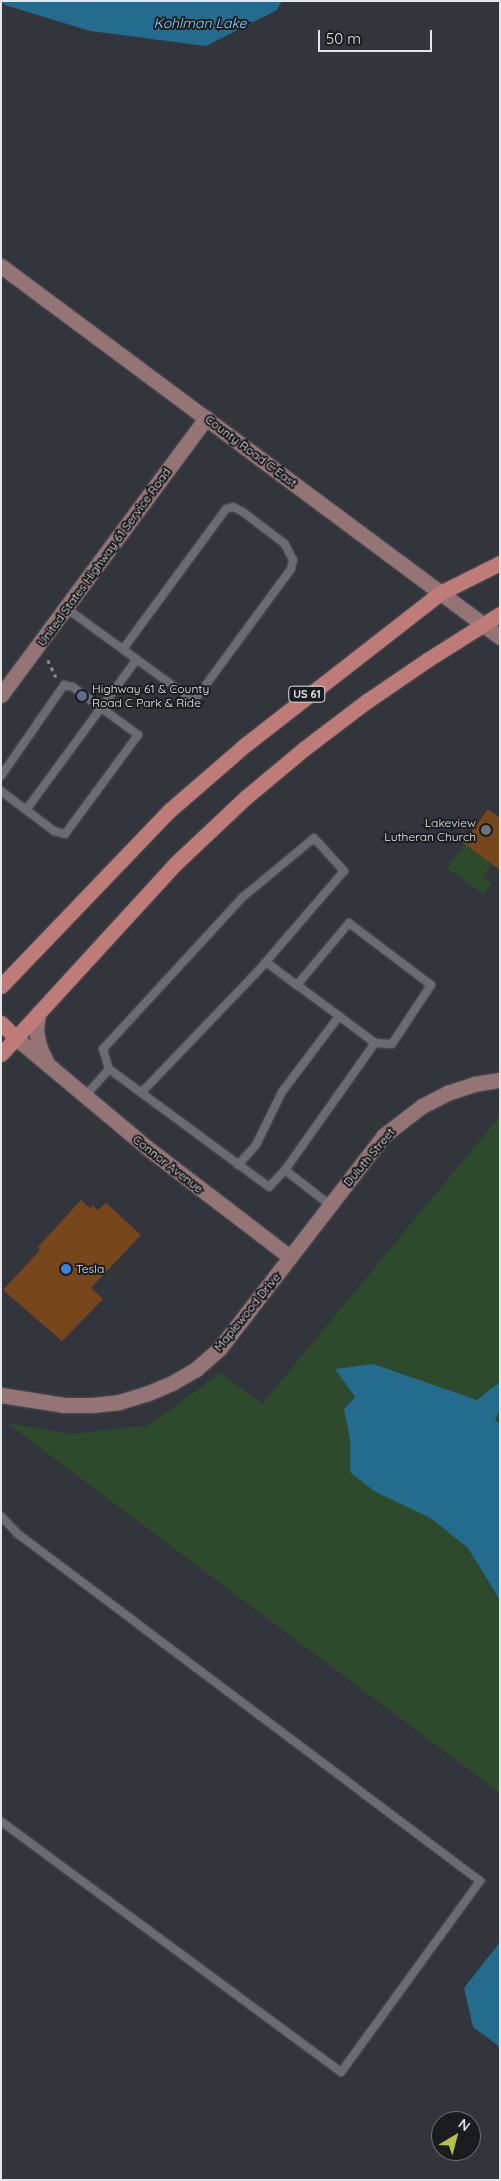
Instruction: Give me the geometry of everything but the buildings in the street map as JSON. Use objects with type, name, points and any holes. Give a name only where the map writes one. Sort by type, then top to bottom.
[{"type":"main road","name":"US 61","points":[[1,986],[170,810],[293,705],[440,593],[500,563]]},
{"type":"main road","points":[[1,1054],[176,863],[245,798],[305,748],[367,701],[500,614]]},
{"type":"main road","name":"Connor Avenue","points":[[1,1023],[16,1038]]},
{"type":"street","name":"County Road C East","points":[[1,266],[500,637]]},
{"type":"street","name":"United States Highway 61 Service Road","points":[[1,695],[206,418]]},
{"type":"street","name":"Connor Avenue","points":[[38,1014],[36,1030],[39,1046],[49,1067]]},
{"type":"street","name":"Connor Avenue","points":[[16,1038],[150,1150],[290,1257]]},
{"type":"street","name":"Duluth Street","points":[[290,1257],[383,1136],[399,1122],[422,1106],[447,1093],[474,1084],[500,1080]]},
{"type":"street","name":"Maplewood Drive","points":[[1,1394],[64,1405],[92,1405],[120,1402],[172,1383],[196,1369],[220,1348],[290,1257]]},
{"type":"lane","points":[[66,608],[122,649],[137,659],[194,701],[291,569],[293,560],[285,544],[243,512],[233,507],[226,510],[122,649]]},
{"type":"lane","points":[[26,810],[137,659]]},
{"type":"lane","points":[[1,776],[64,685],[73,687],[138,735],[65,834],[54,831],[1,791]]},
{"type":"lane","points":[[142,1093],[266,962],[344,871],[314,838],[243,897],[103,1049],[109,1069],[269,1187],[285,1170],[375,1043]]},
{"type":"lane","points":[[266,962],[375,1043],[392,1044],[431,985],[350,924],[297,985]]},
{"type":"lane","points":[[238,1165],[256,1145],[282,1092],[339,1016]]},
{"type":"lane","points":[[85,1096],[109,1069]]},
{"type":"lane","points":[[285,1170],[330,1205]]},
{"type":"lane","points":[[1,1516],[18,1534],[480,1881],[341,2072],[1,1821]]},
{"type":"path","points":[[48,660],[62,688]]},
{"type":"green space","points":[[465,844],[492,864],[483,876],[492,883],[483,894],[447,868]]},
{"type":"green space","points":[[500,1116],[500,1793],[7,1423],[70,1434],[147,1426],[221,1373],[262,1404]]},
{"type":"water","name":"Kohlman Lake","points":[[1,1],[282,1],[277,10],[206,46],[90,31],[5,5]]},
{"type":"water","points":[[373,1364],[477,1400],[500,1382],[500,1409],[495,1420],[500,1424],[500,1600],[468,1548],[432,1519],[374,1491],[350,1472],[350,1439],[344,1409],[355,1397],[335,1369]]},
{"type":"water","points":[[500,1942],[500,2047],[473,2027],[464,1988]]},
{"type":"place","name":"Highway 61 & County Road C Park & Ride","points":[[82,696]]},
{"type":"place","name":"Lakeview Lutheran Church","points":[[486,830]]},
{"type":"place","name":"Tesla","points":[[66,1269]]}]
